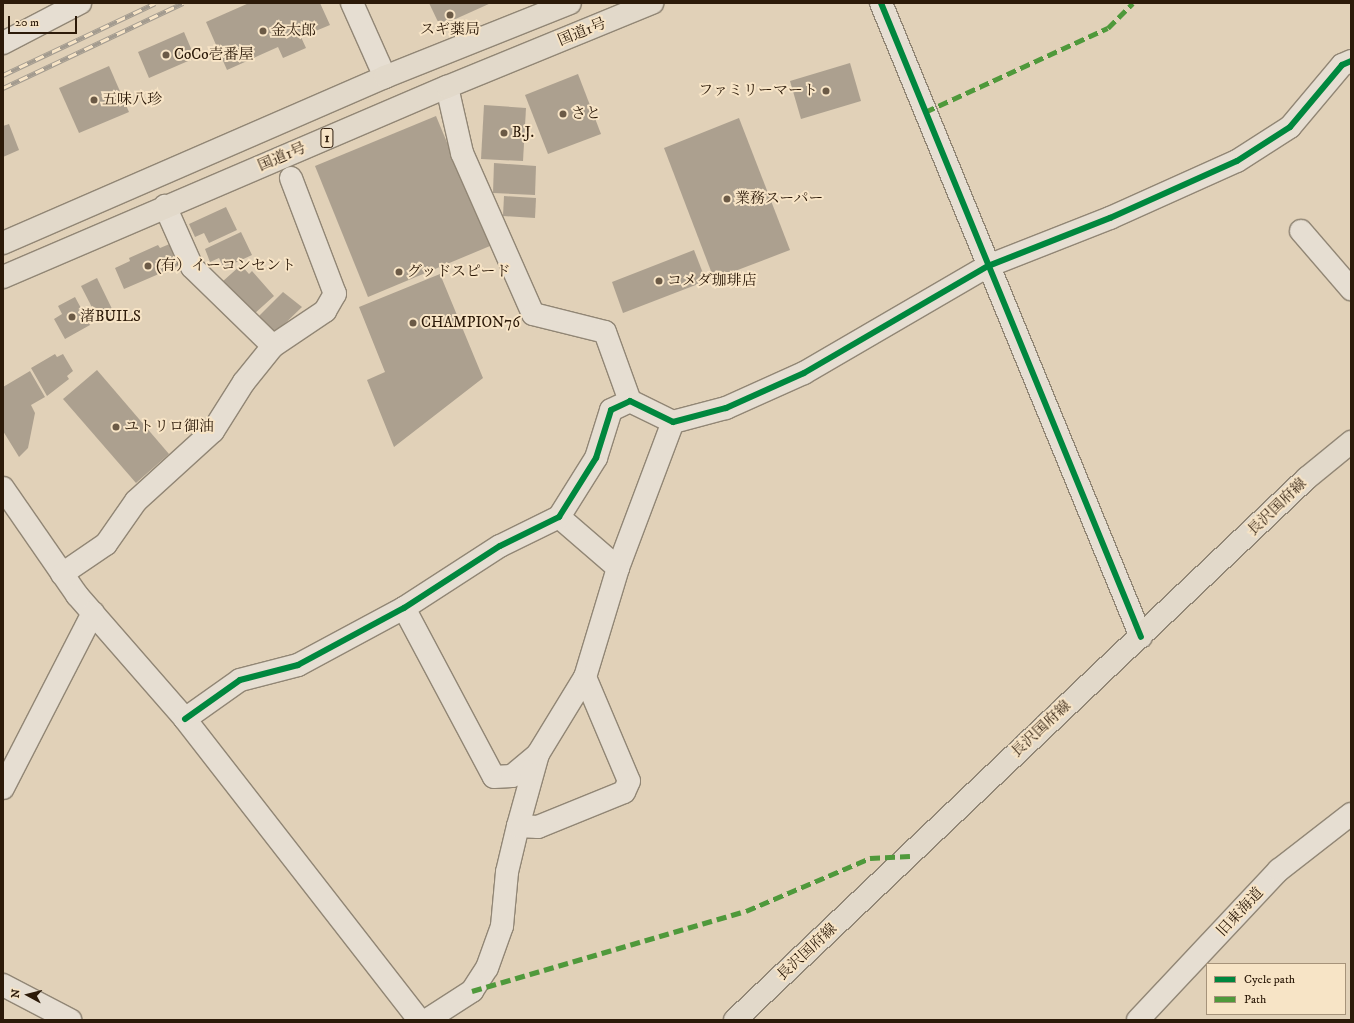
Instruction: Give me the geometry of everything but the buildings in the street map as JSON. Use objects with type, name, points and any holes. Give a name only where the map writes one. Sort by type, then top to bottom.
[{"type":"main road","name":"国道1号","points":[[3,243],[385,77],[570,3]]},
{"type":"main road","name":"国道1号","points":[[3,277],[165,206],[447,87],[652,3]]},
{"type":"main road","name":"長沢国府線","points":[[735,1020],[910,856],[1018,750],[1141,637],[1307,478],[1351,442]]},
{"type":"street","points":[[3,43],[80,3]]},
{"type":"street","points":[[352,3],[385,77]]},
{"type":"street","points":[[881,3],[1141,637]]},
{"type":"street","points":[[447,87],[462,153],[533,314],[605,332],[630,401],[673,422],[726,408],[804,373],[988,266],[1110,218],[1237,161],[1290,127],[1342,65],[1351,61]]},
{"type":"street","points":[[62,574],[106,544],[136,501],[213,431],[244,382],[273,346],[325,311],[336,294],[291,178]]},
{"type":"street","points":[[165,206],[192,267],[273,346]]},
{"type":"street","points":[[1301,231],[1351,290]]},
{"type":"street","points":[[185,719],[240,680],[298,665],[404,608],[500,546],[558,517],[596,458],[611,410],[630,401]]},
{"type":"street","points":[[427,1020],[472,991],[487,968],[502,926],[507,872],[538,754],[585,677],[618,568],[673,422]]},
{"type":"street","points":[[3,488],[62,574],[93,614],[185,719],[419,1020]]},
{"type":"street","points":[[558,517],[618,568]]},
{"type":"street","points":[[404,608],[494,777],[512,776],[538,754]]},
{"type":"street","points":[[3,788],[93,614]]},
{"type":"street","points":[[518,826],[538,827],[624,792],[629,781],[585,677]]},
{"type":"street","name":"旧東海道","points":[[1138,1020],[1279,870],[1351,814]]},
{"type":"street","points":[[3,985],[70,1020]]},
{"type":"railway","points":[[3,75],[155,3]]},
{"type":"railway","points":[[3,88],[183,3]]},
{"type":"marked path","points":[[925,112],[1108,28],[1133,3]]},
{"type":"marked path","points":[[472,991],[746,911],[870,858],[910,856]]},
{"type":"cycle path","points":[[881,3],[1141,637]]},
{"type":"cycle path","points":[[185,719],[240,680],[298,665],[404,608],[500,546],[559,517],[596,458],[611,410],[630,401],[673,422],[726,408],[804,373],[988,266],[1110,218],[1237,161],[1290,127],[1342,65],[1351,61]]},
{"type":"place","name":"スギ薬局","points":[[450,15]]},
{"type":"place","name":"金太郎","points":[[263,31]]},
{"type":"place","name":"CoCo壱番屋","points":[[166,55]]},
{"type":"place","name":"ファミリーマート","points":[[826,91]]},
{"type":"place","name":"五味八珍","points":[[94,100]]},
{"type":"place","name":"さと","points":[[563,114]]},
{"type":"place","name":"B.J.","points":[[504,133]]},
{"type":"place","name":"業務スーパー","points":[[727,199]]},
{"type":"place","name":"(有）イーコンセント","points":[[148,266]]},
{"type":"place","name":"グッドスピード","points":[[399,272]]},
{"type":"place","name":"コメダ珈琲店","points":[[659,281]]},
{"type":"place","name":"渚BUILS","points":[[72,317]]},
{"type":"place","name":"CHAMPION76","points":[[413,323]]},
{"type":"place","name":"ユトリロ御油","points":[[116,427]]}]
